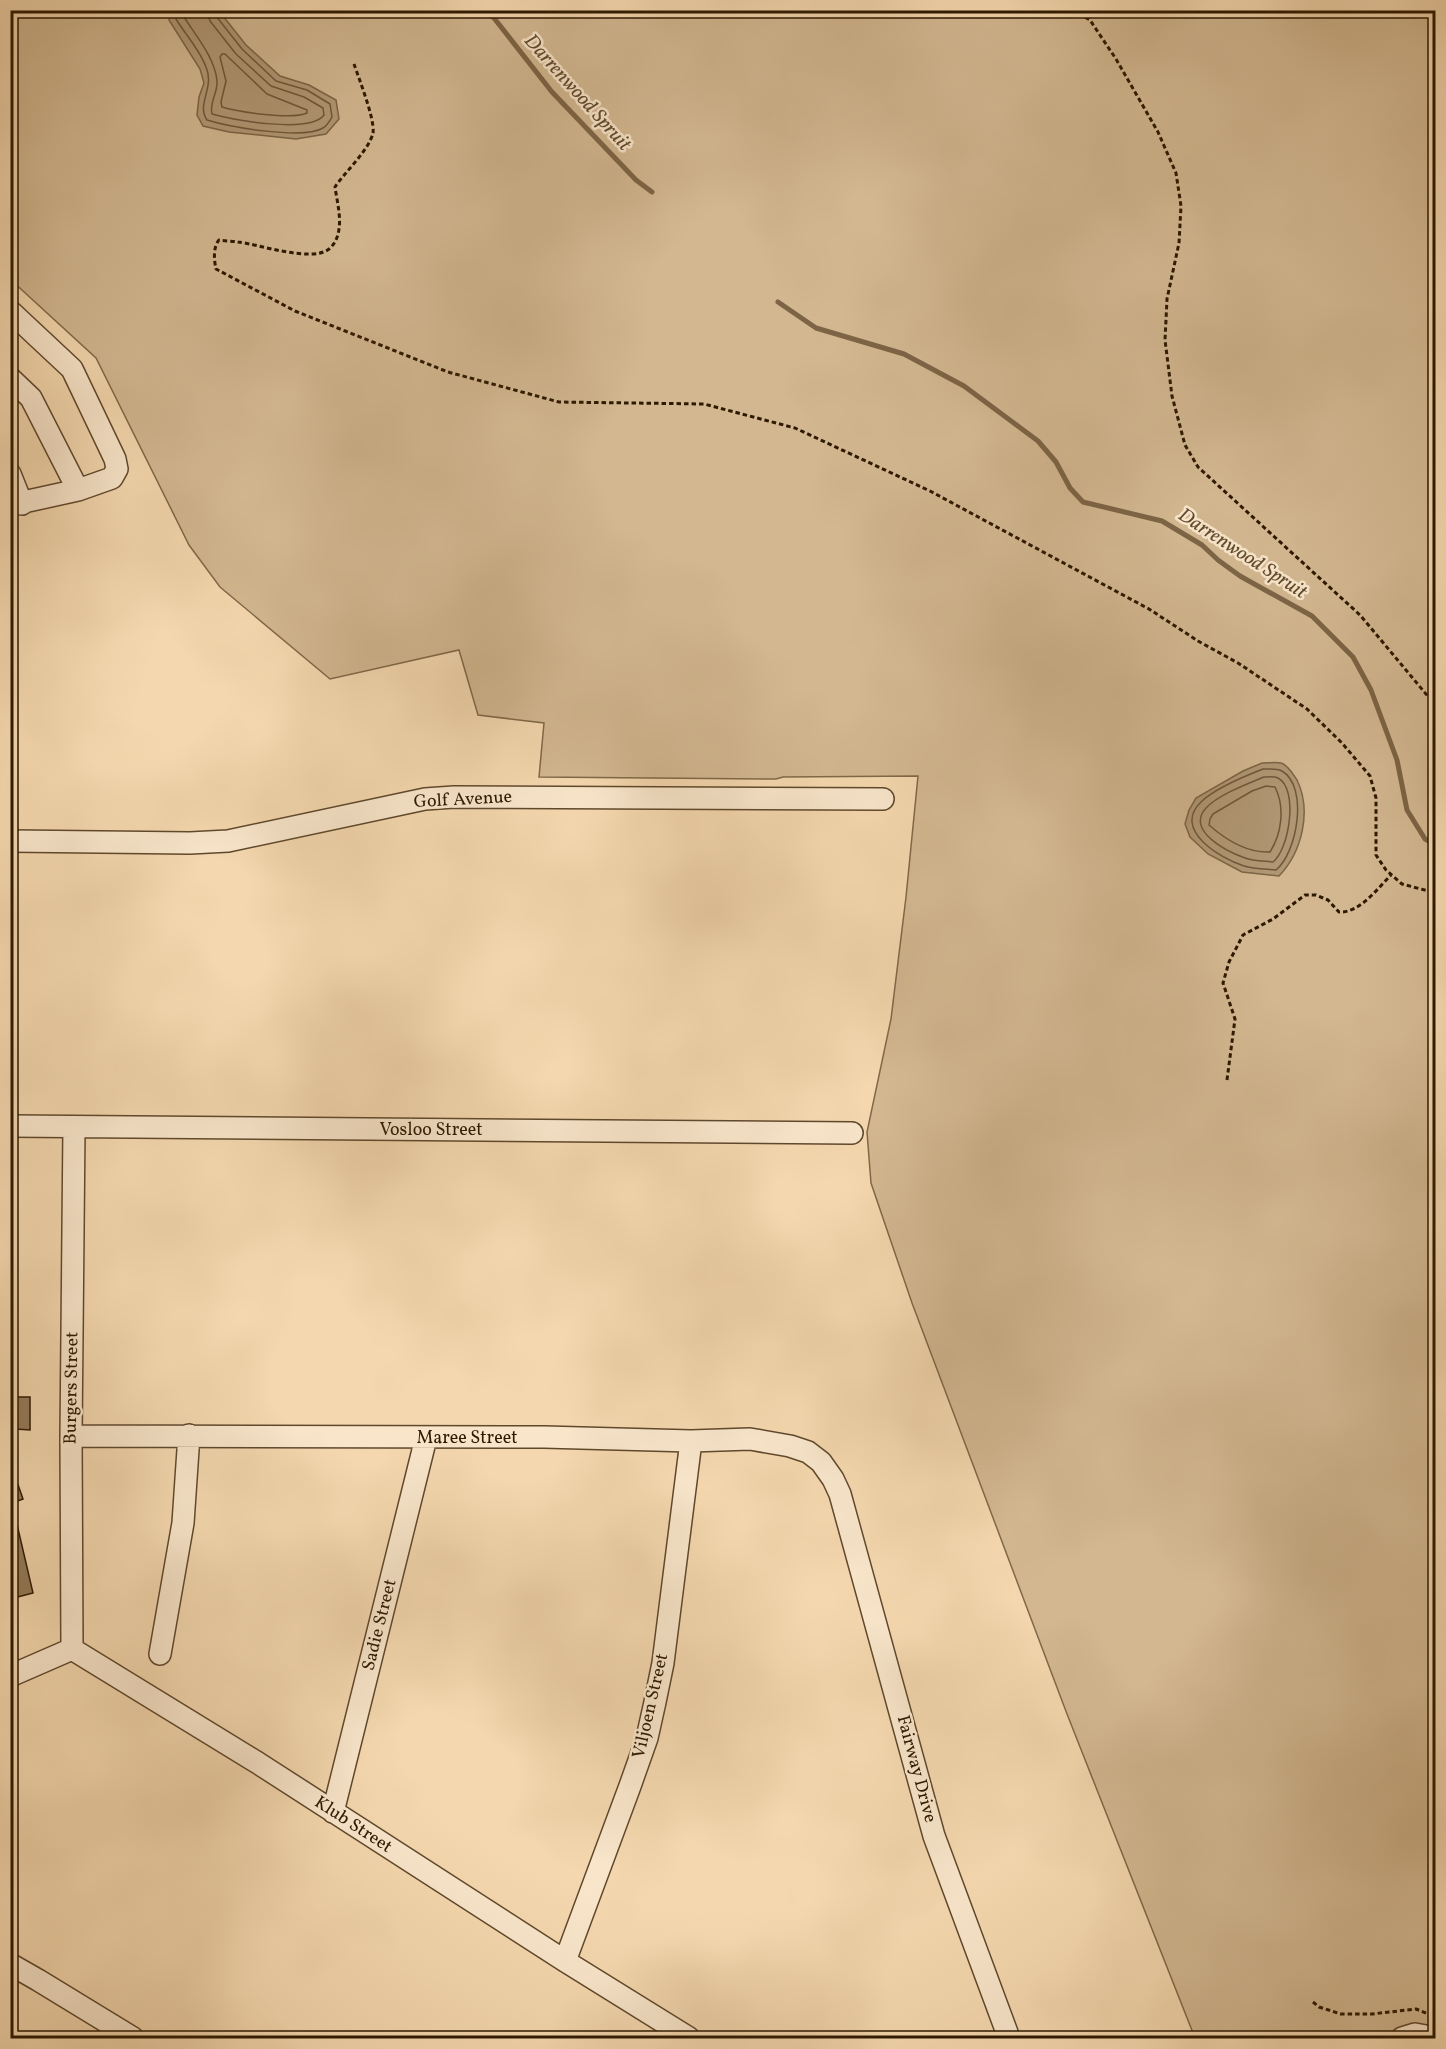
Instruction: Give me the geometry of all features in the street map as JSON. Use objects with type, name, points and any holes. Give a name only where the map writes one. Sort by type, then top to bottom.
[{"type":"street","points":[[10,312],[72,369],[115,459],[117,469],[112,478],[78,490],[16,504],[10,474]]},
{"type":"street","points":[[10,378],[32,398],[78,490]]},
{"type":"street","name":"Golf Avenue","points":[[10,841],[146,843],[228,841],[425,799],[454,797],[884,799]]},
{"type":"street","name":"Vosloo Street","points":[[10,1126],[852,1133]]},
{"type":"street","name":"Burgers Street","points":[[72,1649],[71,1436],[74,1127]]},
{"type":"street","points":[[160,1654],[182,1533],[189,1435]]},
{"type":"street","name":"Maree Street","points":[[71,1436],[544,1437],[691,1441],[750,1439],[790,1446],[808,1452],[821,1462],[840,1494]]},
{"type":"street","name":"Sadie Street","points":[[333,1812],[426,1438]]},
{"type":"street","name":"Viljoen Street","points":[[565,1961],[630,1786],[656,1702],[691,1441]]},
{"type":"street","name":"Fairway Drive","points":[[840,1494],[934,1836],[1009,2038]]},
{"type":"street","points":[[10,1676],[72,1649]]},
{"type":"street","name":"Klub Street","points":[[72,1649],[258,1763],[689,2038]]},
{"type":"street","points":[[10,1964],[133,2038]]},
{"type":"street","points":[[1402,2038],[1415,2034],[1436,2038]]},
{"type":"path","points":[[1072,10],[1090,20],[1116,58],[1158,132],[1176,173],[1181,206],[1179,243],[1167,299],[1165,340],[1172,396],[1185,445],[1198,467],[1360,615],[1436,706]]},
{"type":"path","points":[[354,64],[370,114],[373,132],[365,147],[335,187],[339,228],[336,241],[322,253],[307,253],[277,251],[219,240],[216,244],[214,261],[216,269],[295,311],[448,372],[559,402],[704,404],[795,428],[930,491],[1149,609],[1198,641],[1238,663],[1307,709],[1370,776],[1376,798],[1376,855],[1391,875],[1402,884],[1436,893]]},
{"type":"path","points":[[1227,1080],[1235,1019],[1223,983],[1229,962],[1243,935],[1273,918],[1305,895],[1316,895],[1328,900],[1340,912],[1348,912],[1362,904],[1391,875]]},
{"type":"path","points":[[1313,2002],[1319,2007],[1341,2014],[1372,2014],[1416,2008],[1436,2017]]},
{"type":"shaded area","points":[[11,11],[1435,11],[1435,2038],[1195,2038],[1067,1714],[912,1303],[871,1183],[867,1132],[891,1019],[918,776],[783,777],[776,779],[539,777],[544,723],[478,715],[459,650],[330,679],[220,587],[189,545],[96,358],[11,280]]},
{"type":"water","points":[[170,11],[219,11],[246,45],[280,76],[309,85],[336,100],[339,119],[326,134],[296,139],[229,132],[203,126],[197,115],[199,97],[204,83],[200,69],[169,20]]},
{"type":"water","points":[[1262,763],[1281,763],[1288,768],[1297,780],[1304,805],[1299,843],[1294,855],[1279,876],[1242,872],[1208,854],[1190,837],[1185,824],[1196,798],[1243,771]]},
{"type":"building","points":[[10,1397],[30,1397],[30,1430],[15,1429],[15,1476],[23,1499],[12,1503],[33,1593],[10,1599]]},
{"type":"waterway","name":"Darrenwood Spruit","points":[[484,10],[494,18],[552,92],[636,180],[652,192]]},
{"type":"waterway","name":"Darrenwood Spruit","points":[[778,302],[816,328],[904,354],[964,386],[1038,441],[1056,462],[1070,488],[1083,502],[1162,521],[1202,545],[1240,576],[1312,616],[1353,657],[1371,690],[1397,760],[1407,810],[1425,839],[1436,845]]}]
